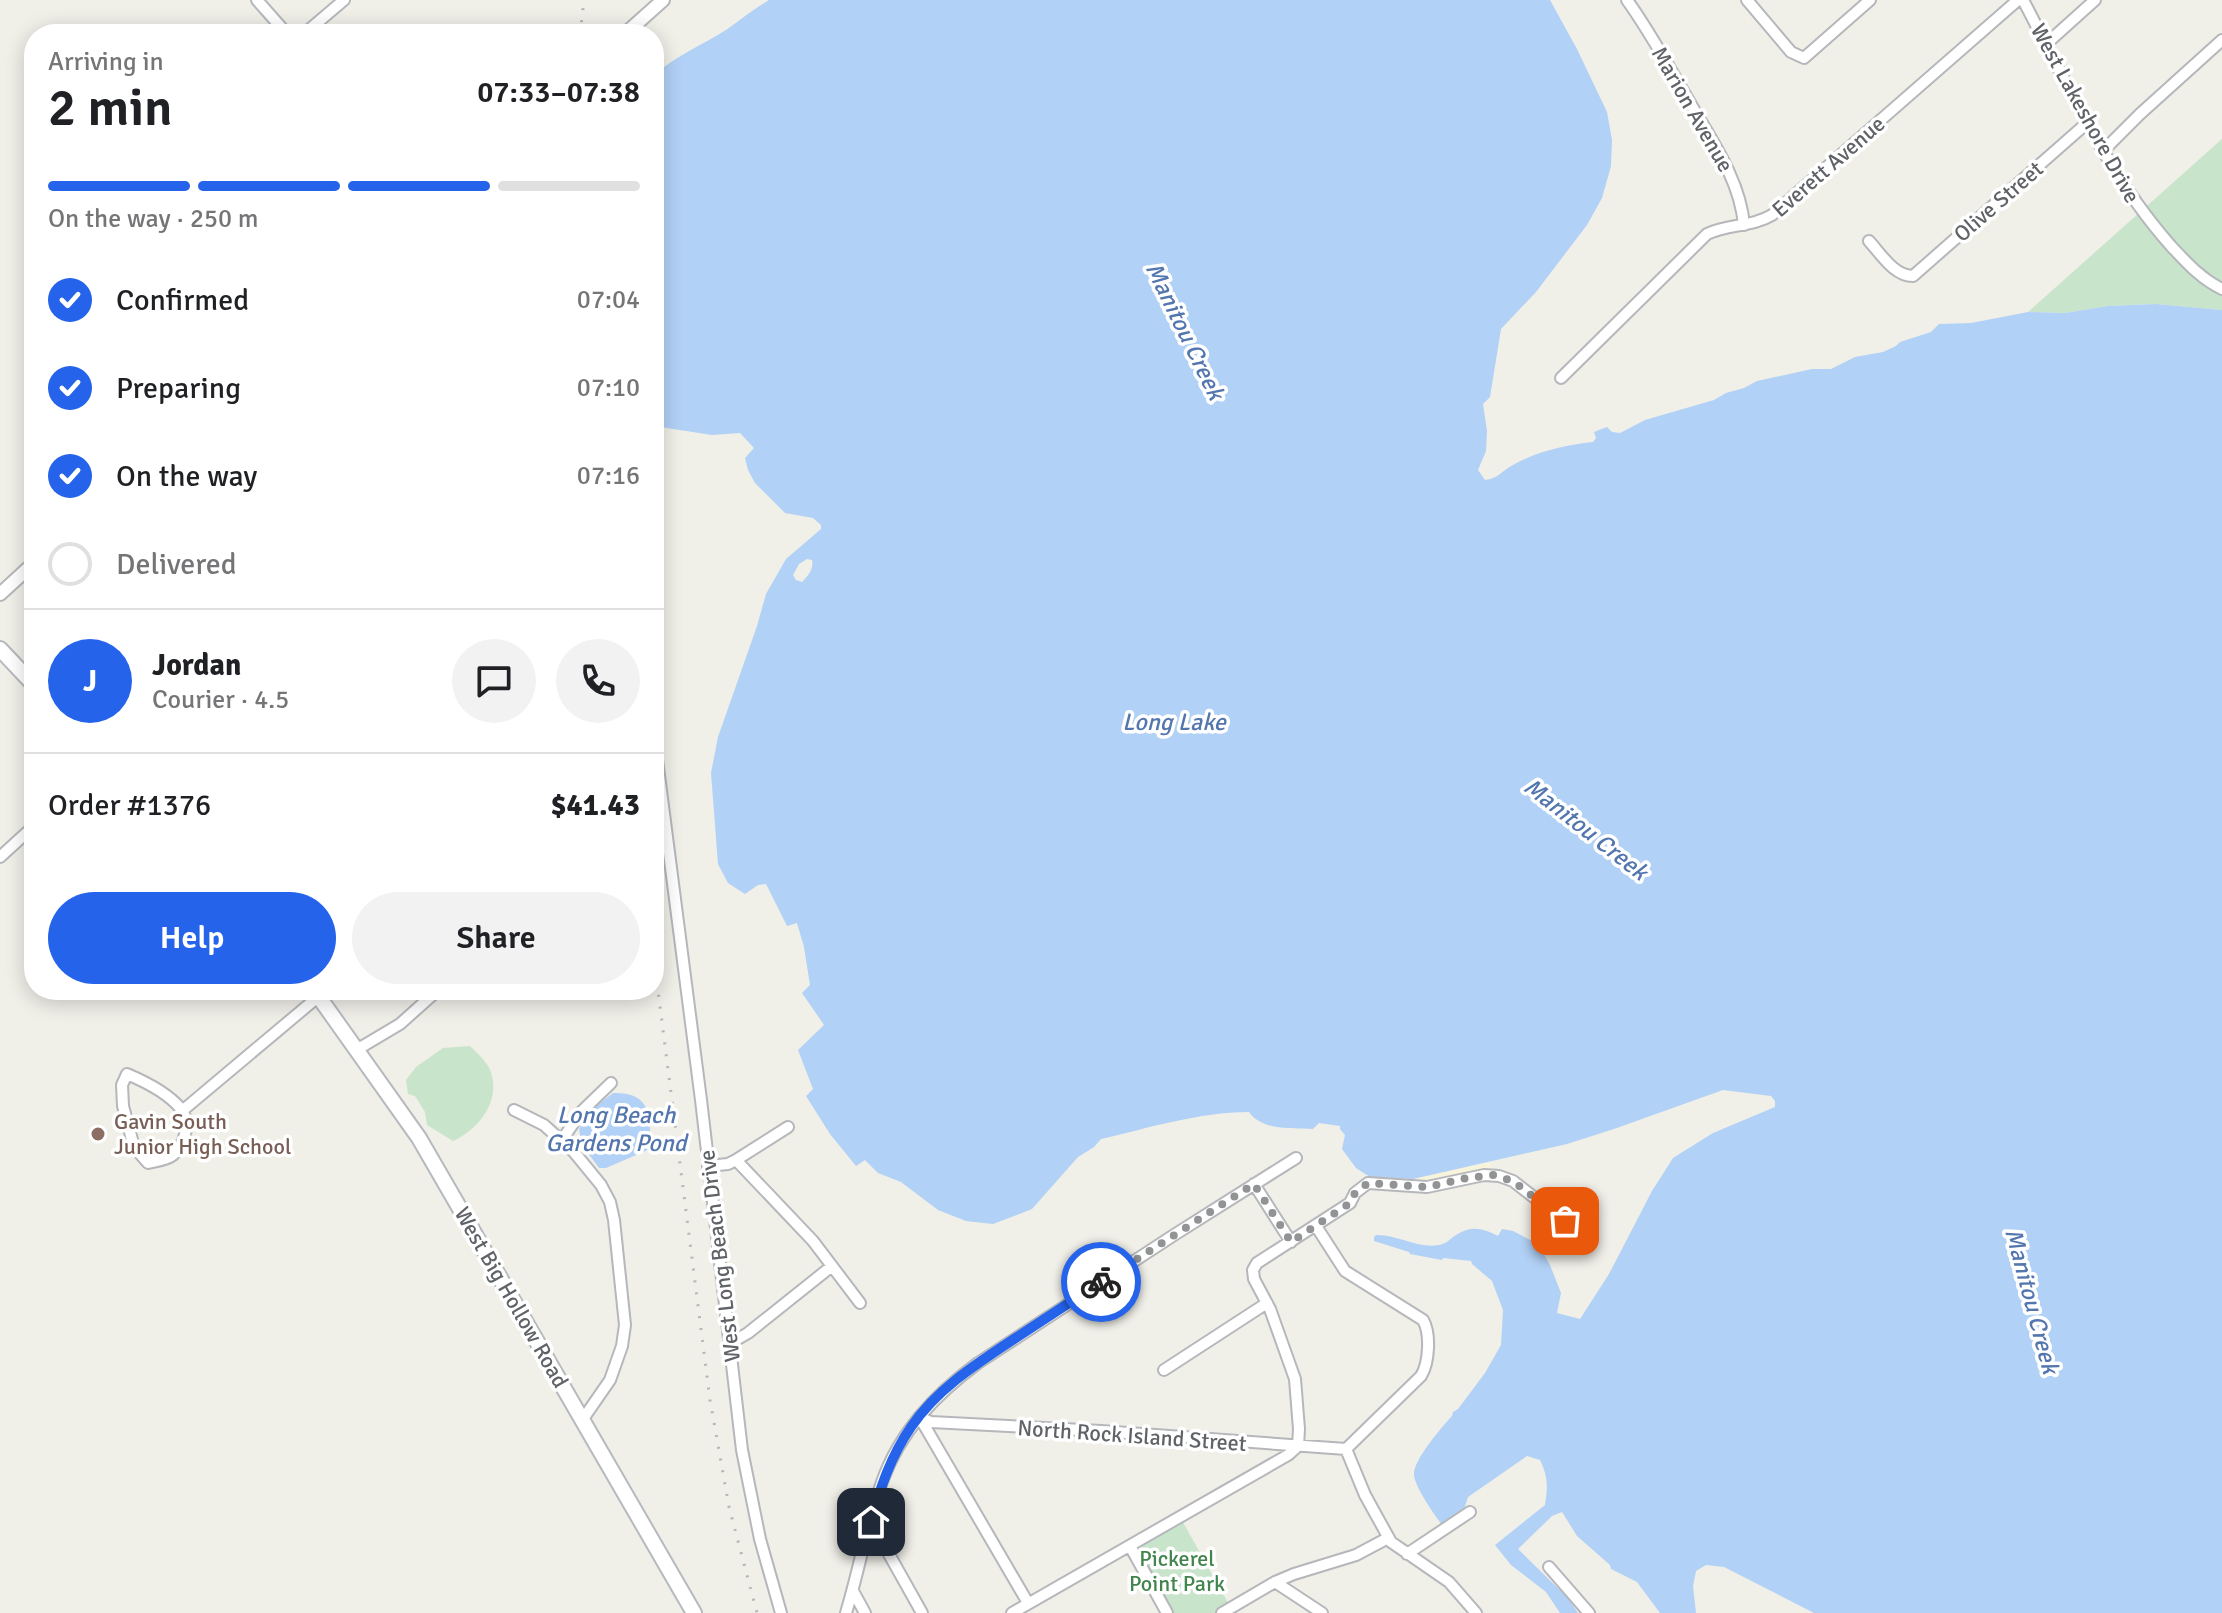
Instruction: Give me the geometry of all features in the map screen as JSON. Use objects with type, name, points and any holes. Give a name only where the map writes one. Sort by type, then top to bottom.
[{"type":"main road","points":[[0,649],[24,674]]},
{"type":"main road","name":"West Big Hollow Road","points":[[321,1000],[419,1138],[694,1613]]},
{"type":"street","points":[[257,0],[278,24]]},
{"type":"street","points":[[316,24],[344,0]]},
{"type":"street","points":[[636,24],[663,0]]},
{"type":"street","name":"Marion Avenue","points":[[1627,0],[1644,23],[1725,164],[1742,205],[1744,225]]},
{"type":"street","points":[[1747,0],[1796,56],[1804,58],[1870,0]]},
{"type":"street","name":"Everett Avenue","points":[[1561,378],[1707,234],[1756,223],[1772,215],[2021,0]]},
{"type":"street","name":"West Lakeshore Drive","points":[[2021,0],[2124,186],[2164,239],[2208,282],[2222,289]]},
{"type":"street","points":[[2046,44],[2095,0]]},
{"type":"street","points":[[2103,151],[2222,40]]},
{"type":"street","name":"Olive Street","points":[[1869,241],[1898,271],[1913,276],[2087,123]]},
{"type":"street","points":[[0,594],[24,572]]},
{"type":"street","name":"West Long Beach Drive","points":[[664,816],[749,1489],[781,1613]]},
{"type":"street","points":[[0,857],[24,835]]},
{"type":"street","points":[[182,1111],[308,1000]]},
{"type":"street","points":[[358,1049],[400,1024],[427,1000]]},
{"type":"street","points":[[127,1074],[152,1085],[182,1111],[187,1130],[180,1146],[171,1157],[148,1163],[134,1147],[123,1106],[122,1085],[127,1074]]},
{"type":"street","points":[[562,1140],[581,1112],[611,1083]]},
{"type":"street","points":[[514,1110],[544,1125],[562,1140],[601,1185],[610,1202],[625,1325],[610,1380],[583,1419]]},
{"type":"street","points":[[708,1166],[728,1164],[788,1127]]},
{"type":"street","points":[[846,1613],[882,1481],[919,1417],[952,1382],[1296,1158]]},
{"type":"street","points":[[736,1160],[813,1241],[860,1303]]},
{"type":"street","points":[[1012,1613],[1288,1455],[1298,1446],[1295,1379],[1267,1303],[1256,1285],[1253,1270],[1257,1263],[1350,1203],[1355,1193],[1368,1183],[1427,1187],[1491,1175],[1513,1181],[1580,1233]]},
{"type":"street","points":[[1254,1184],[1291,1242]]},
{"type":"street","points":[[1316,1226],[1345,1271],[1423,1320],[1428,1332],[1425,1370],[1421,1376],[1346,1449],[1365,1495],[1388,1538],[1449,1582],[1476,1613]]},
{"type":"street","points":[[729,1344],[748,1333],[832,1266]]},
{"type":"street","points":[[1164,1370],[1267,1303]]},
{"type":"street","points":[[919,1417],[1028,1603]]},
{"type":"street","name":"North Rock Island Street","points":[[919,1417],[931,1422],[1346,1449]]},
{"type":"street","points":[[1407,1554],[1470,1512]]},
{"type":"street","points":[[871,1522],[922,1613]]},
{"type":"street","points":[[1222,1613],[1275,1582],[1356,1555],[1388,1538]]},
{"type":"street","points":[[1130,1546],[1167,1613]]},
{"type":"street","points":[[1549,1567],[1589,1613]]},
{"type":"street","points":[[1275,1582],[1322,1613]]},
{"type":"street","points":[[853,1591],[865,1613]]},
{"type":"green space","points":[[2222,139],[2222,310],[2156,304],[2108,306],[2065,313],[2028,312]]},
{"type":"green space","points":[[470,1046],[491,1071],[492,1096],[478,1123],[453,1141],[427,1125],[425,1112],[415,1096],[408,1094],[406,1080],[416,1067],[443,1048]]},
{"type":"green space","name":"Pickerel Point Park","points":[[1180,1517],[1231,1608],[1222,1613],[1167,1613],[1130,1546]]},
{"type":"sand","points":[[1490,1162],[1493,1175],[1427,1187],[1387,1179],[1413,1179]]},
{"type":"water","name":"Long Lake","points":[[769,0],[1550,0],[1607,112],[1612,140],[1611,166],[1602,198],[1587,225],[1536,292],[1501,329],[1490,397],[1483,404],[1486,451],[1478,470],[1485,480],[1542,452],[1593,442],[1596,438],[1594,432],[1607,427],[1612,432],[1620,433],[1645,420],[1714,400],[1757,381],[1812,369],[1831,369],[1855,357],[1883,352],[1900,342],[1931,332],[1939,324],[1971,323],[2028,312],[2065,313],[2108,306],[2156,304],[2222,310],[2222,1613],[1814,1613],[1724,1567],[1706,1565],[1696,1571],[1693,1586],[1696,1613],[1660,1613],[1637,1582],[1611,1569],[1577,1536],[1562,1512],[1552,1516],[1518,1549],[1568,1598],[1578,1613],[1560,1613],[1546,1592],[1511,1565],[1495,1545],[1545,1505],[1547,1482],[1543,1466],[1540,1460],[1527,1456],[1468,1497],[1463,1513],[1443,1526],[1418,1487],[1415,1469],[1429,1444],[1485,1373],[1501,1345],[1503,1310],[1492,1281],[1471,1261],[1410,1254],[1374,1241],[1374,1237],[1384,1235],[1431,1246],[1444,1244],[1461,1232],[1472,1229],[1498,1236],[1502,1229],[1513,1231],[1538,1244],[1550,1265],[1561,1293],[1557,1313],[1580,1319],[1609,1274],[1652,1191],[1673,1158],[1713,1133],[1775,1107],[1771,1096],[1723,1090],[1567,1144],[1413,1179],[1370,1177],[1356,1168],[1342,1149],[1345,1135],[1340,1126],[1319,1123],[1313,1129],[1278,1127],[1262,1123],[1249,1112],[1193,1118],[1101,1139],[1078,1157],[1032,1209],[993,1224],[966,1221],[938,1210],[901,1182],[878,1173],[865,1160],[856,1166],[830,1134],[806,1096],[813,1089],[798,1050],[824,1025],[802,993],[810,985],[797,923],[787,926],[766,884],[758,885],[745,894],[728,883],[718,864],[711,773],[718,737],[766,594],[786,559],[821,529],[821,525],[813,518],[785,513],[755,483],[745,458],[754,448],[740,433],[712,435],[664,428],[664,67]],"holes":[[[807,559],[812,563],[802,582],[796,580],[793,575],[799,564]]]},
{"type":"water","name":"Long Beach Gardens Pond","points":[[613,1093],[626,1094],[642,1102],[649,1117],[650,1149],[606,1168],[599,1168],[582,1145],[579,1129],[592,1109]]},
{"type":"railway","points":[[581,24],[584,0]]},
{"type":"railway","points":[[659,1000],[710,1400],[729,1507],[757,1613]]},
{"type":"way so far","points":[[1101,1282],[1254,1184],[1291,1242],[1350,1203],[1355,1193],[1368,1183],[1427,1187],[1493,1175],[1513,1181],[1565,1221]]},
{"type":"place","name":"Gavin South Junior High School","points":[[98,1134]]},
{"type":"route","points":[[871,1522],[882,1481],[896,1452],[925,1410],[952,1382],[978,1363],[1101,1282]]},
{"type":"water label","name":"Manitou Creek","points":[[1185,331]]},
{"type":"water label","name":"Manitou Creek","points":[[1586,829]]},
{"type":"water label","name":"Manitou Creek","points":[[2032,1301]]}]
